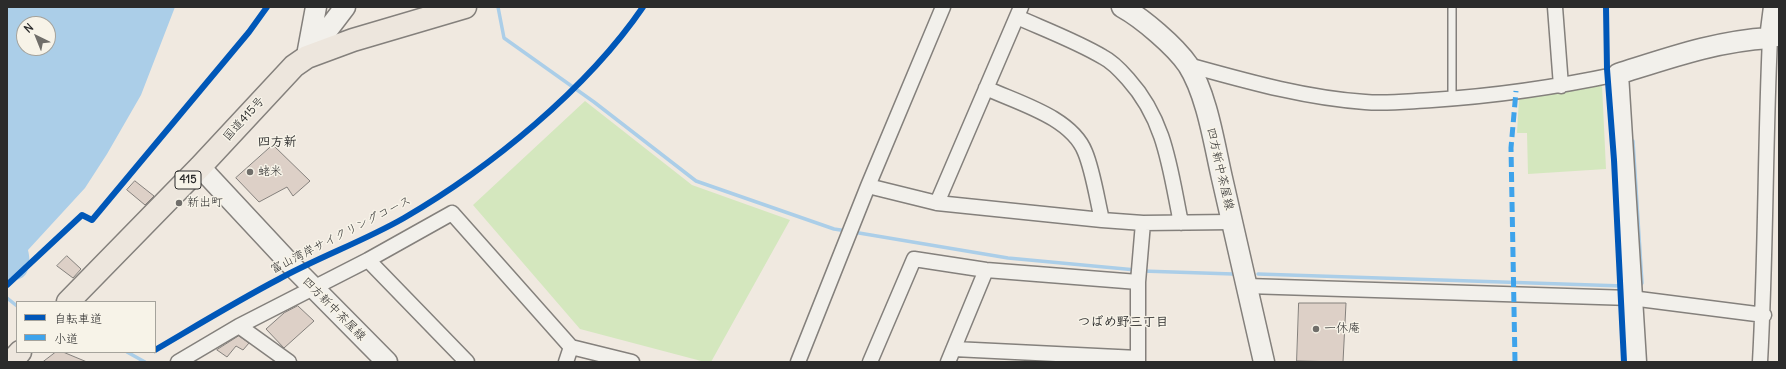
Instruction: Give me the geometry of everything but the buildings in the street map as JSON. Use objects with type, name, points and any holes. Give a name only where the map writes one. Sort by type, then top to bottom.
[{"type":"highway","name":"国道415号","points":[[69,301],[200,167],[294,66],[307,57],[353,40],[465,7]]},
{"type":"highway","points":[[12,362],[19,353]]},
{"type":"main road","points":[[307,57],[316,7]]},
{"type":"main road","points":[[307,57],[345,7]]},
{"type":"main road","name":"四方新中茶屋線","points":[[1122,7],[1133,13],[1159,34],[1188,65],[1201,94],[1264,362]]},
{"type":"main road","points":[[1636,362],[1630,298],[1618,74],[1703,48],[1740,40],[1774,38],[1774,7]]},
{"type":"main road","name":"四方新中茶屋線","points":[[200,167],[313,288],[387,362]]},
{"type":"street","points":[[798,362],[868,186],[943,7]]},
{"type":"street","points":[[1555,7],[1561,86]]},
{"type":"street","points":[[937,203],[1019,12],[1104,57],[1122,72],[1140,91],[1154,114],[1163,138],[1181,223]]},
{"type":"street","points":[[1760,362],[1764,315],[1773,122],[1774,38]]},
{"type":"street","points":[[1188,65],[1292,91],[1334,99],[1367,102],[1452,98],[1561,86],[1618,74]]},
{"type":"street","points":[[986,88],[1052,118],[1068,128],[1085,152],[1102,220]]},
{"type":"street","points":[[868,186],[937,203],[1102,220],[1143,223],[1232,222]]},
{"type":"street","points":[[178,362],[239,326],[368,260],[452,213],[571,347],[632,362]]},
{"type":"street","points":[[986,270],[951,356],[1138,360],[1138,282],[1143,223]]},
{"type":"street","points":[[870,362],[914,259],[986,270],[1138,282]]},
{"type":"street","points":[[368,260],[468,362]]},
{"type":"street","points":[[1247,286],[1630,298],[1764,315]]},
{"type":"street","points":[[239,326],[290,362]]},
{"type":"street","points":[[566,362],[571,347]]},
{"type":"lane","points":[[1452,7],[1452,98]]},
{"type":"green space","points":[[1602,85],[1606,169],[1528,174],[1527,133],[1517,133],[1519,98]]},
{"type":"green space","points":[[585,101],[692,185],[790,220],[711,362],[705,362],[580,329],[473,205]]},
{"type":"water","points":[[7,7],[175,7],[141,95],[107,154],[85,188],[28,250],[29,268],[24,276],[20,279],[7,279]]},
{"type":"waterway","points":[[498,7],[504,38],[594,102],[696,181],[834,229],[847,231]]},
{"type":"waterway","points":[[1633,141],[1642,283],[1640,286]]},
{"type":"waterway","points":[[853,232],[1008,258],[1136,270]]},
{"type":"waterway","points":[[1142,271],[1233,274]]},
{"type":"waterway","points":[[1258,274],[1623,286]]},
{"type":"waterway","points":[[7,298],[16,305]]},
{"type":"waterway","points":[[129,353],[145,362]]},
{"type":"marked path","points":[[1515,362],[1511,148],[1516,91]]},
{"type":"cycle path","points":[[7,285],[82,215],[92,220],[249,32],[267,7]]},
{"type":"cycle path","name":"富山湾岸サイクリングコース","points":[[156,349],[279,279],[404,218],[437,198],[470,175],[503,151],[565,97],[594,68],[620,38],[643,7]]},
{"type":"cycle path","points":[[1606,7],[1607,69],[1614,160],[1624,362]]},
{"type":"place","name":"蛯米","points":[[250,172]]},
{"type":"place","name":"新出町","points":[[179,203]]},
{"type":"place","name":"一休庵","points":[[1316,329]]},
{"type":"district","name":"四方新","points":[[277,142]]},
{"type":"district","name":"つばめ野三丁目","points":[[1123,322]]}]
